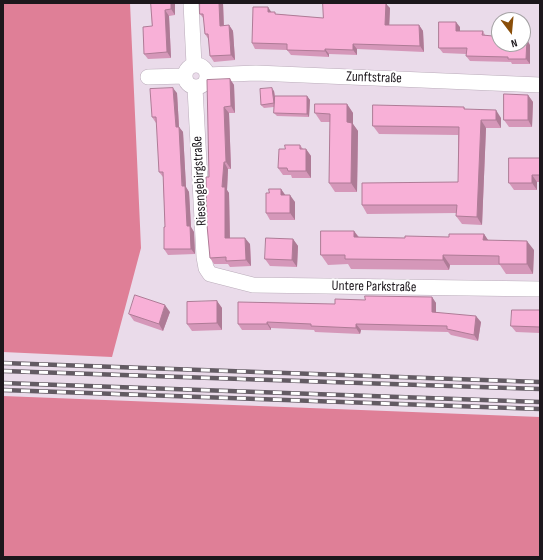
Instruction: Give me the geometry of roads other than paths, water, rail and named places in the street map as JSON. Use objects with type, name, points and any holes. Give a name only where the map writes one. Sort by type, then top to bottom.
[{"type":"street","points":[[148,77],[189,71],[203,67],[207,75],[204,84],[196,88],[187,84],[189,71],[191,3]]},
{"type":"street","name":"Zunftstraße","points":[[207,75],[256,73],[540,85]]},
{"type":"street","name":"Riesengebirgstraße","points":[[196,88],[204,257],[206,268],[210,274]]},
{"type":"street","name":"Untere Parkstraße","points":[[210,274],[253,285],[540,289]]},
{"type":"railway","points":[[3,363],[540,382]]},
{"type":"railway","points":[[3,371],[540,389]]},
{"type":"railway","points":[[3,383],[540,402]]},
{"type":"railway","points":[[3,390],[540,409]]}]
